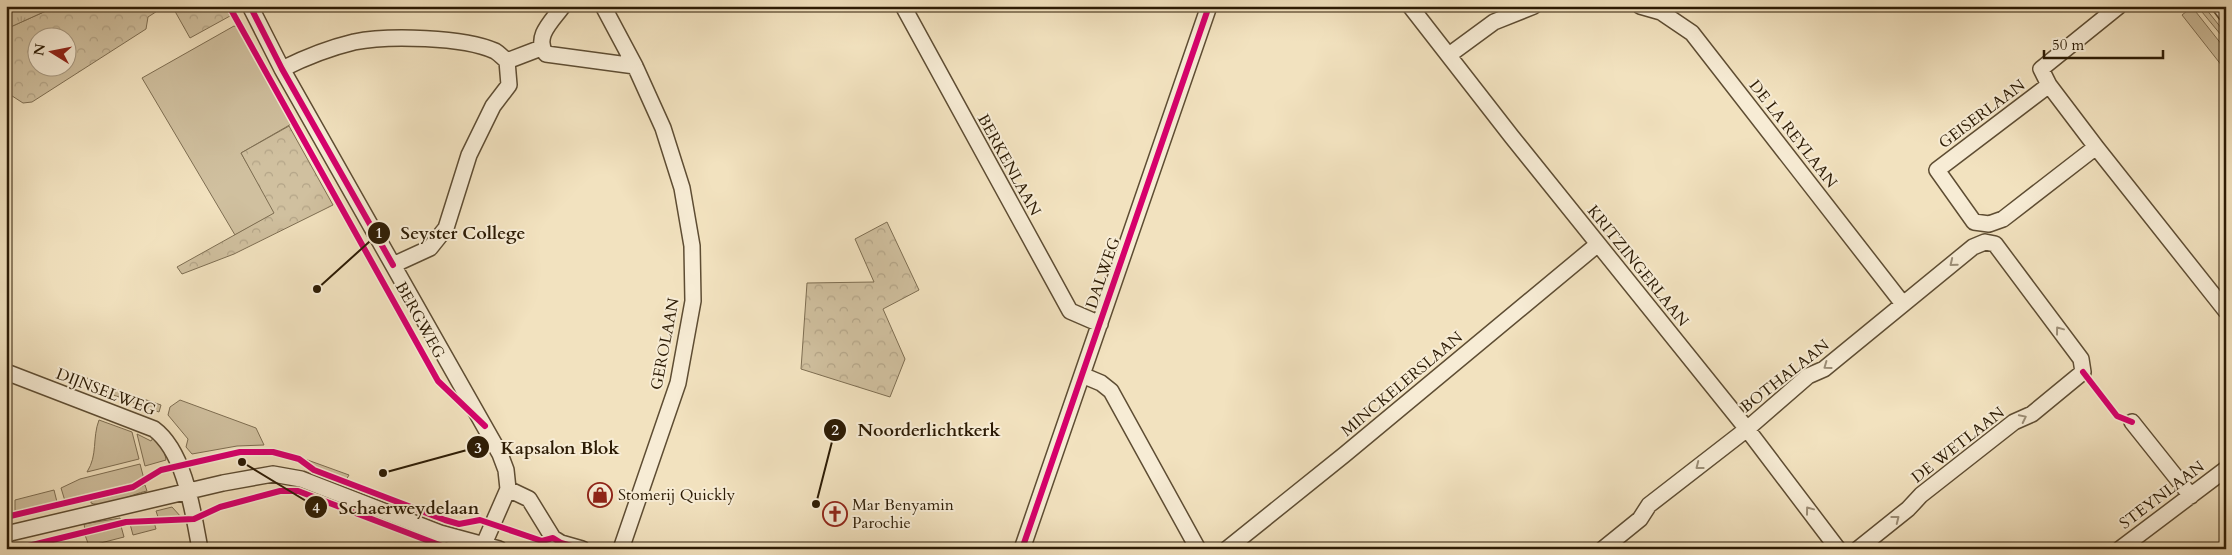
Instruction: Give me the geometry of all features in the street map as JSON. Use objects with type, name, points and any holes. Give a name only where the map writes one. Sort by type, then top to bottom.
[{"type":"street","name":"BERGWEG","points":[[250,6],[282,69],[500,454],[506,470],[508,489]]},
{"type":"street","points":[[563,6],[543,33],[540,41],[541,48],[546,54],[634,66]]},
{"type":"street","name":"GEROLAAN","points":[[603,6],[663,128],[682,188],[692,246],[693,301],[678,383],[621,549]]},
{"type":"street","name":"BERKENLAAN","points":[[903,6],[1070,311],[1100,324]]},
{"type":"street","name":"DALWEG","points":[[1022,549],[1209,6]]},
{"type":"street","name":"KRITZINGERLAAN","points":[[1410,6],[1747,429],[1838,549]]},
{"type":"street","points":[[1448,55],[1494,22],[1534,6]]},
{"type":"street","name":"DE LA REYLAAN","points":[[1640,6],[1661,12],[1692,33],[1903,304]]},
{"type":"street","name":"GEISERLAAN","points":[[2119,6],[2103,11],[2041,69],[2050,85],[2096,146],[2226,311]]},
{"type":"street","points":[[2220,6],[2226,14]]},
{"type":"street","points":[[282,69],[329,49],[357,42],[420,38],[478,45],[497,52],[507,62],[509,85],[493,106],[469,155],[446,228],[430,248],[393,265]]},
{"type":"street","points":[[507,62],[541,48]]},
{"type":"street","name":"GEISERLAAN","points":[[2050,85],[1937,170],[1974,222],[1989,224],[2003,219],[2096,146]]},
{"type":"street","name":"BOTHALAAN","points":[[1603,549],[1640,519],[1649,505],[1747,429],[1808,376],[1824,369],[1974,247],[1985,242],[1995,244],[2081,360],[2083,372]]},
{"type":"street","name":"MINCKELERSLAAN","points":[[1227,549],[1598,244]]},
{"type":"street","name":"DIJNSELWEG","points":[[6,372],[154,429],[163,436],[173,451],[188,492],[200,549]]},
{"type":"street","name":"DE WETLAAN","points":[[1858,549],[1908,509],[1920,495],[2014,422],[2032,414],[2083,372]]},
{"type":"street","points":[[1082,375],[1102,384],[1111,391],[1198,549]]},
{"type":"street","points":[[2132,422],[2191,496]]},
{"type":"street","name":"STEYNLAAN","points":[[2120,549],[2226,469]]},
{"type":"street","points":[[6,534],[273,474],[301,479],[440,533],[499,549]]},
{"type":"street","points":[[484,544],[508,489],[529,498],[553,538],[560,543],[582,549]]},
{"type":"street","points":[[435,549],[440,533]]},
{"type":"green space","points":[[6,6],[57,6],[6,29]]},
{"type":"green space","points":[[57,6],[165,6],[148,17],[146,29],[78,73],[78,28],[28,28],[28,78],[69,78],[32,102],[23,103],[6,92],[6,29]]},
{"type":"green space","points":[[172,6],[224,6],[230,16],[190,38]]},
{"type":"green space","points":[[2192,7],[2226,50],[2226,71],[2182,15]]},
{"type":"green space","points":[[2206,9],[2226,34],[2226,41],[2202,12]]},
{"type":"green space","points":[[234,26],[240,28],[293,123],[241,153],[275,213],[235,235],[142,78]]},
{"type":"green space","points":[[289,126],[333,205],[234,254],[182,274],[177,267],[274,213],[241,153]]},
{"type":"green space","points":[[887,222],[919,290],[883,309],[905,359],[890,397],[801,369],[807,283],[874,282],[855,239]]},
{"type":"green space","points":[[87,378],[121,391],[119,397],[85,385]]},
{"type":"green space","points":[[126,393],[161,405],[159,412],[123,399]]},
{"type":"green space","points":[[180,400],[256,428],[264,445],[237,446],[192,454],[186,447],[188,439],[168,415],[170,407]]},
{"type":"green space","points":[[99,420],[132,432],[139,459],[87,472],[93,459]]},
{"type":"green space","points":[[137,434],[151,441],[153,438],[156,440],[165,454],[166,460],[145,466]]},
{"type":"green space","points":[[302,458],[349,475],[346,480],[318,469]]},
{"type":"green space","points":[[140,464],[144,479],[141,481],[65,501],[61,488],[80,479]]},
{"type":"green space","points":[[145,485],[147,491],[111,503],[91,503],[91,501],[128,492]]},
{"type":"green space","points":[[54,490],[57,502],[15,512],[15,500]]},
{"type":"green space","points":[[172,507],[182,518],[158,517],[156,511]]},
{"type":"green space","points":[[120,518],[121,522],[85,530],[84,524]]},
{"type":"green space","points":[[154,522],[156,529],[133,535],[130,524]]},
{"type":"green space","points":[[121,526],[124,537],[89,546],[85,535]]},
{"type":"cycle path","points":[[229,6],[438,381],[485,426]]},
{"type":"cycle path","points":[[250,6],[282,69],[393,265]]},
{"type":"cycle path","points":[[1022,549],[1209,6]]},
{"type":"cycle path","points":[[2083,372],[2117,416],[2132,422]]},
{"type":"cycle path","points":[[6,517],[133,487],[161,470],[240,452],[273,452],[299,459],[314,470],[445,520],[459,524],[480,520],[542,541],[553,538],[561,543],[582,549]]},
{"type":"cycle path","points":[[16,549],[126,522],[194,519],[220,507],[280,491],[298,491],[450,549]]},
{"type":"place","name":"Seyster College","points":[[317,289]]},
{"type":"place","name":"Schaerweydelaan","points":[[242,462]]},
{"type":"place","name":"Kapsalon Blok","points":[[383,473]]},
{"type":"place","name":"Stomerij Quickly","points":[[600,495]]},
{"type":"place","name":"Noorderlichtkerk","points":[[816,504]]},
{"type":"place","name":"Mar Benyamin Parochie","points":[[835,514]]}]
